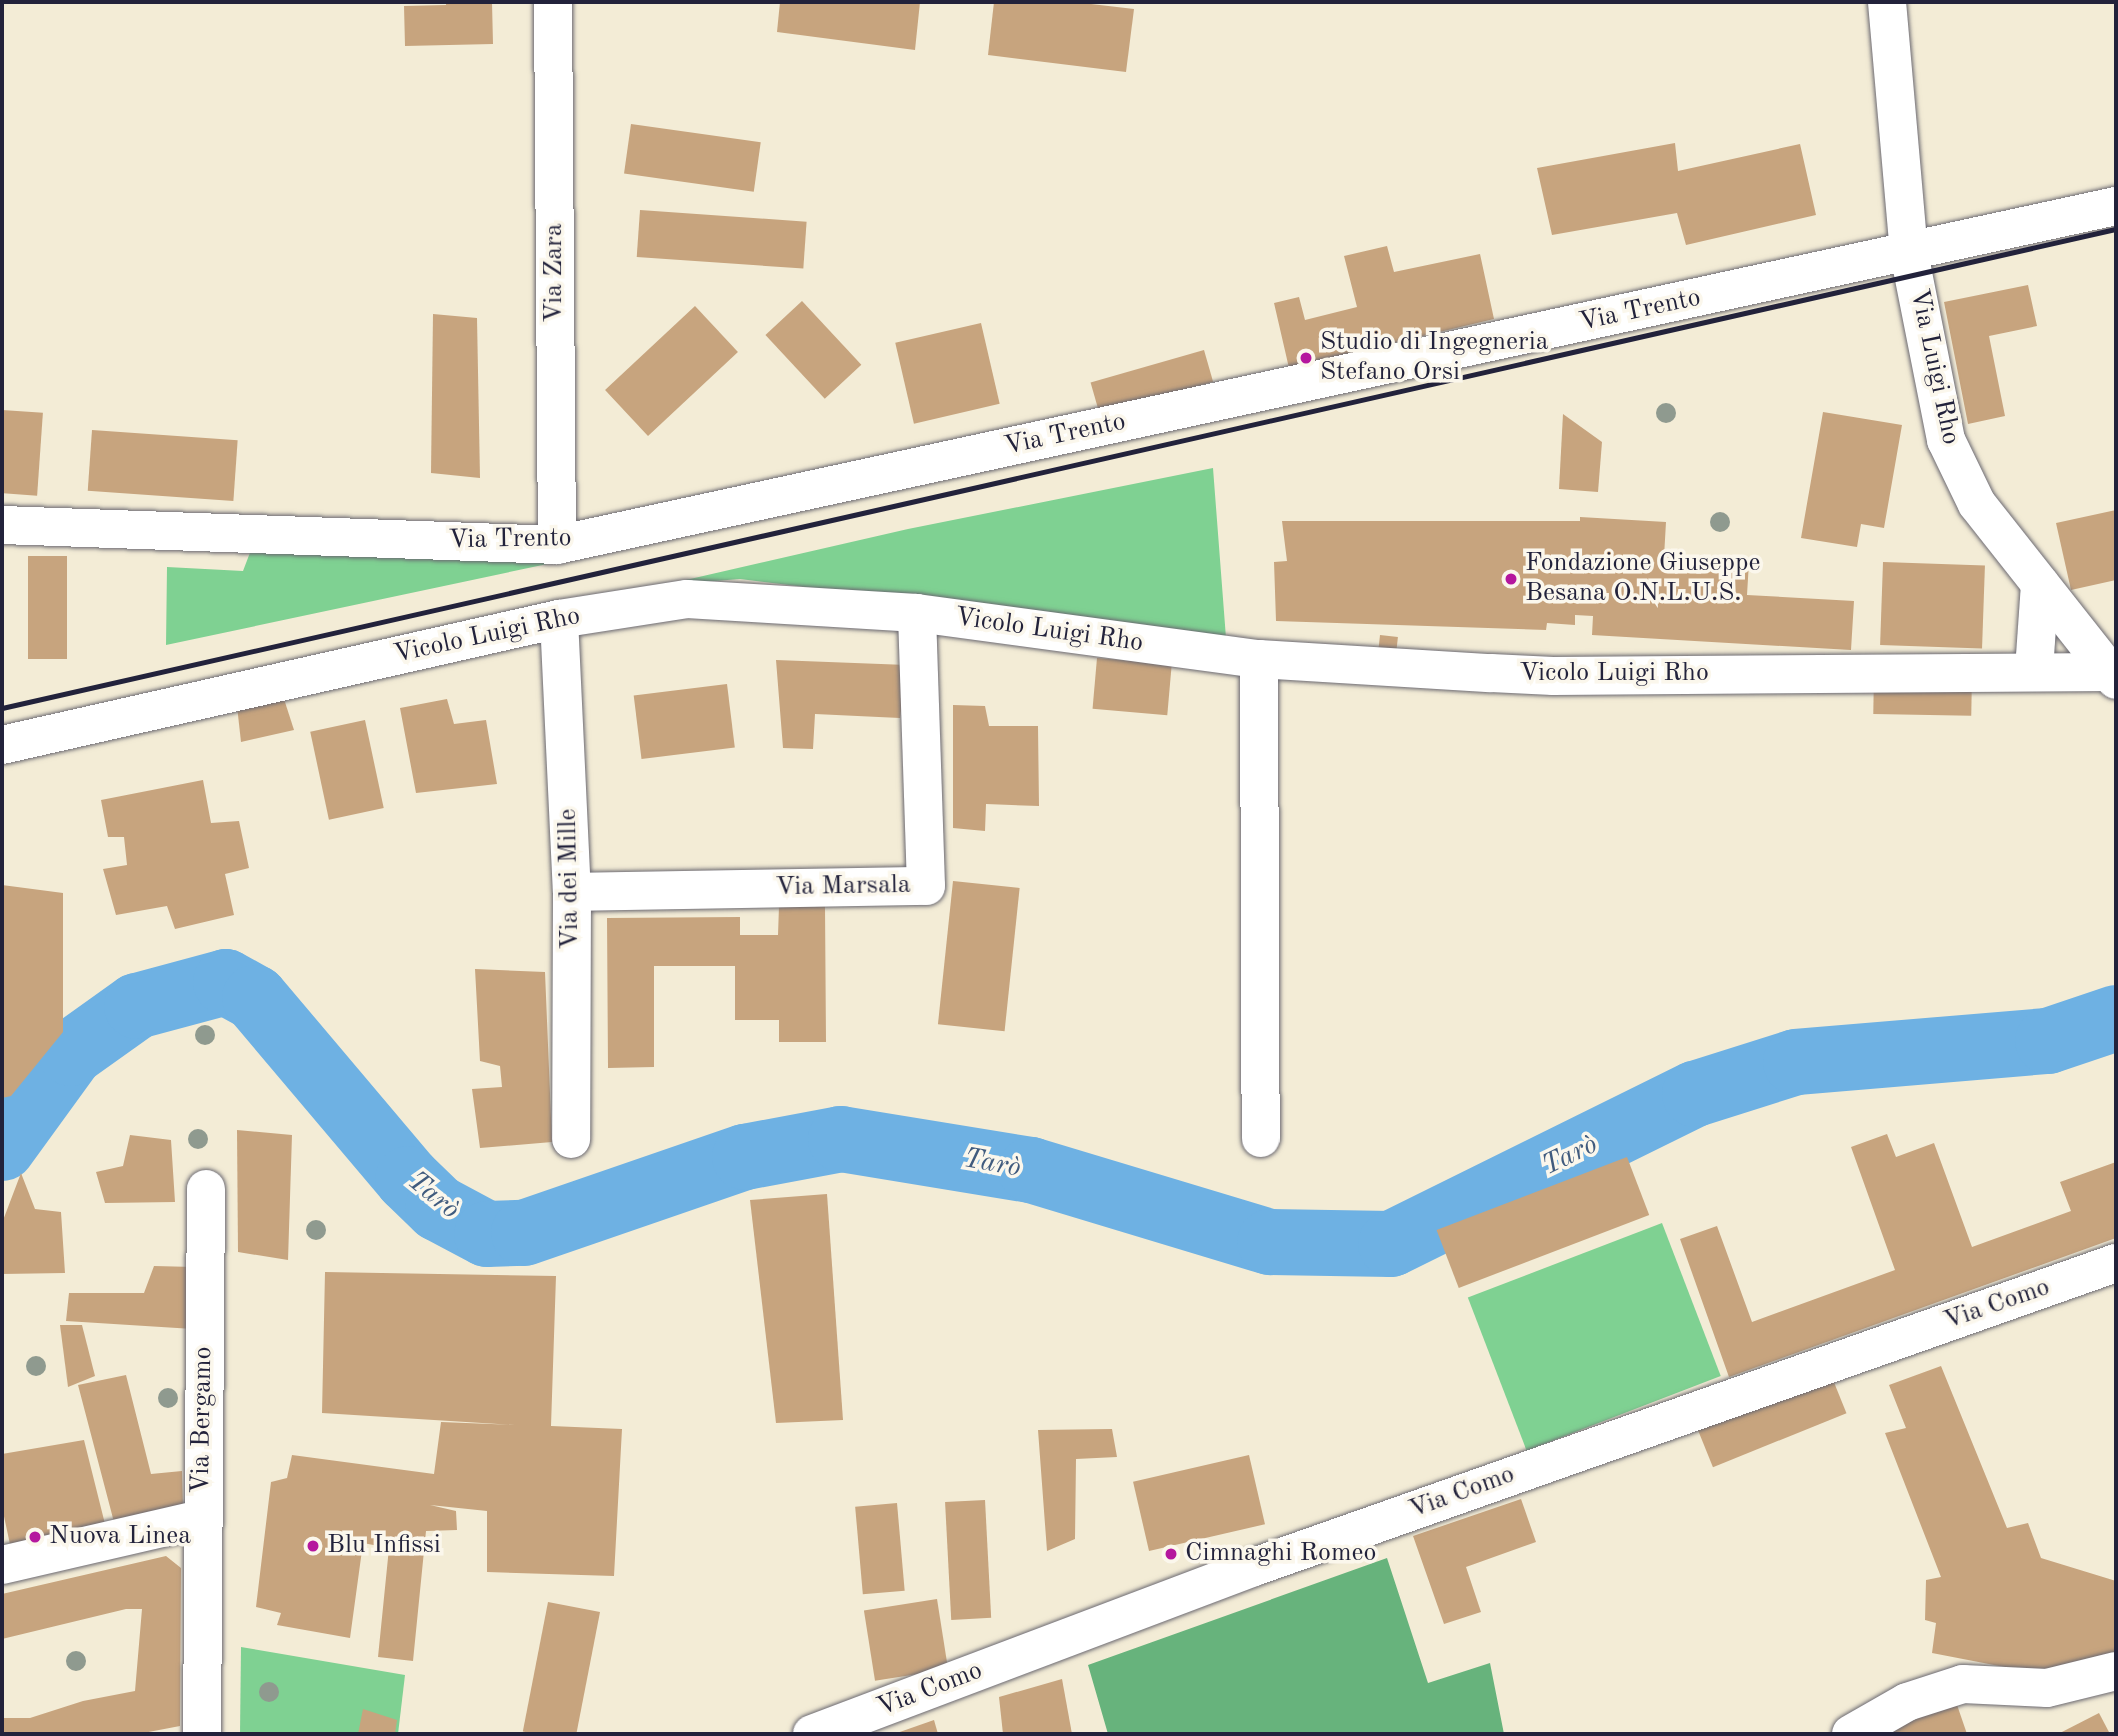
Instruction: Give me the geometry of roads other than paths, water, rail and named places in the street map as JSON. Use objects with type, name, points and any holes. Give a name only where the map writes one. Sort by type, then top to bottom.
[{"type":"street","name":"Via Zara","points":[[553,2],[557,545]]},
{"type":"street","name":"Via Luigi Rho","points":[[1887,2],[1909,253],[1946,440],[1977,504],[2009,548],[2114,676]]},
{"type":"street","name":"Via Trento","points":[[2,525],[557,545],[2116,206]]},
{"type":"street","points":[[2034,670],[2040,584]]},
{"type":"street","name":"Vicolo Luigi Rho","points":[[2,745],[559,619],[687,599],[917,613],[1259,659],[1553,676],[2034,670],[2114,676]]},
{"type":"street","name":"Via Marsala","points":[[572,892],[926,886],[917,613]]},
{"type":"street","name":"Via dei Mille","points":[[559,619],[572,892],[571,1139]]},
{"type":"street","points":[[1259,659],[1261,1138]]},
{"type":"street","name":"Via Bergamo","points":[[202,1734],[206,1189]]},
{"type":"street","name":"Via Como","points":[[812,1734],[1254,1567],[2116,1264]]},
{"type":"street","points":[[2,1566],[202,1519]]},
{"type":"street","points":[[1851,1734],[1908,1702],[1963,1684],[2047,1688],[2116,1671]]},
{"type":"waterway","name":"Tarò","points":[[2,1148],[71,1053],[137,1006],[226,982],[255,998],[408,1179],[438,1208],[487,1234],[524,1233],[745,1157],[841,1139],[1031,1170],[1270,1242],[1391,1244],[1695,1094],[1796,1062],[2048,1041],[2116,1018]]},
{"type":"railway","points":[[2,708],[2116,229]]},
{"type":"place","name":"Studio di Ingegneria Stefano Orsi","points":[[1306,358]]},
{"type":"place","name":"Fondazione Giuseppe Besana O.N.L.U.S.","points":[[1511,579]]},
{"type":"place","name":"Nuova Linea","points":[[35,1537]]},
{"type":"place","name":"Blu Infissi","points":[[313,1546]]},
{"type":"place","name":"Cimnaghi Romeo","points":[[1171,1554]]}]
